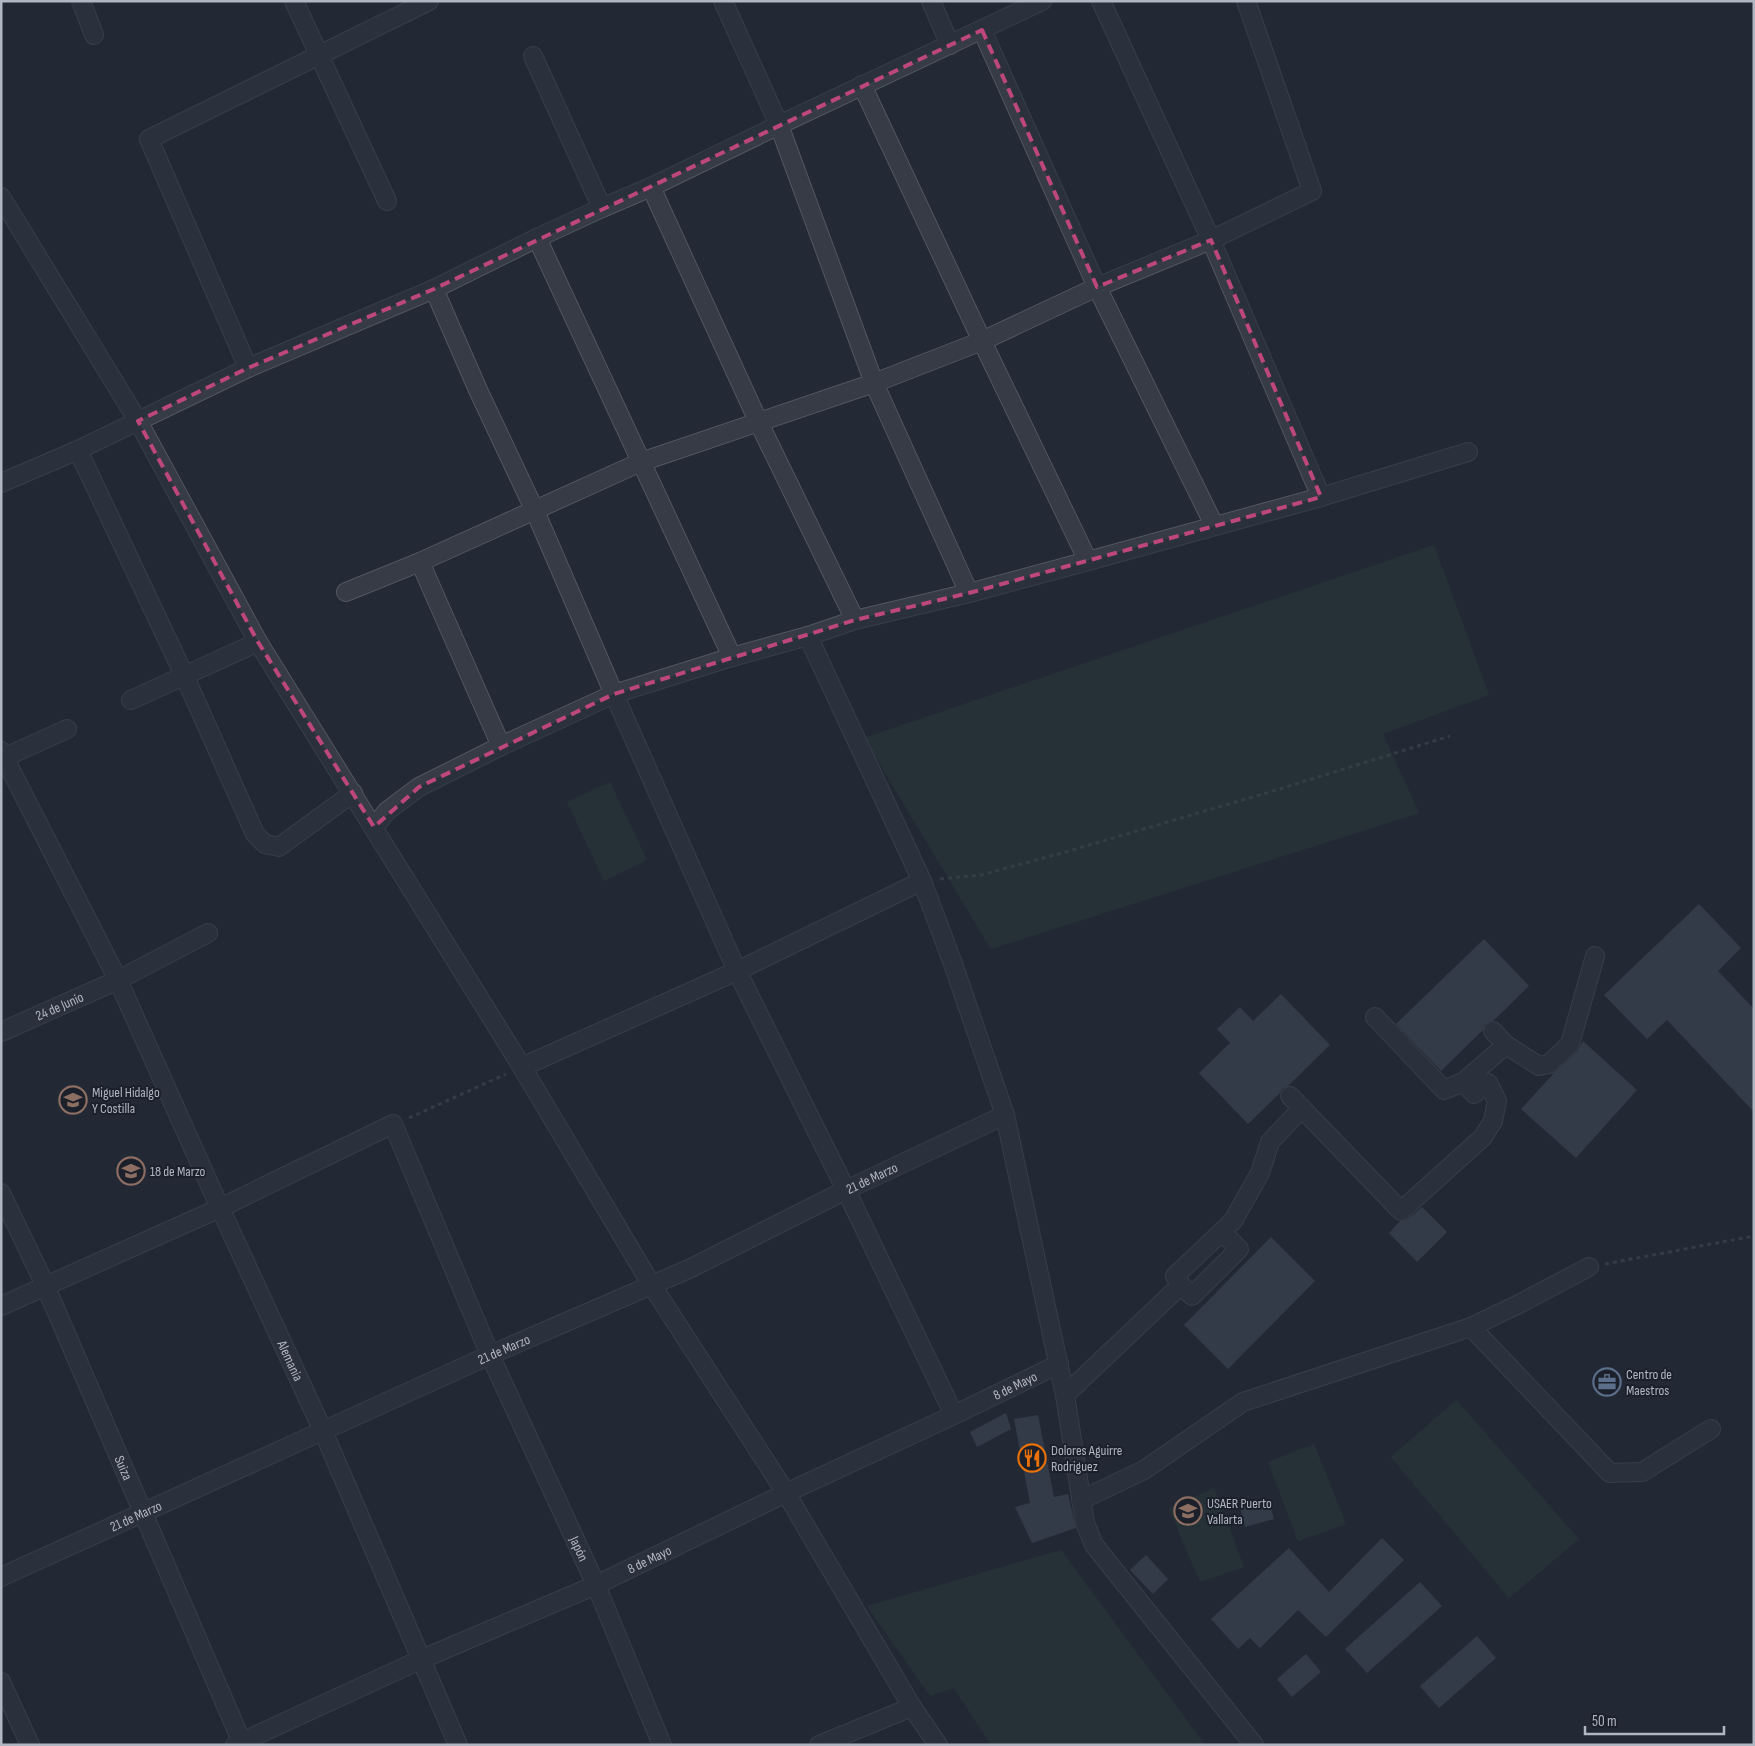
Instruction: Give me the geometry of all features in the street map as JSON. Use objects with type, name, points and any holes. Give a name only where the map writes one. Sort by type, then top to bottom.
[{"type":"street","points":[[81,1],[94,35]]},
{"type":"street","points":[[294,1],[387,201]]},
{"type":"street","points":[[248,368],[149,139],[429,1]]},
{"type":"street","points":[[723,1],[779,125],[874,383],[969,593]]},
{"type":"street","points":[[931,1],[950,44]]},
{"type":"street","points":[[1,483],[78,450],[248,368],[434,289],[537,238],[652,187],[862,85],[1042,1]]},
{"type":"street","points":[[1101,1],[1211,240],[1321,497]]},
{"type":"street","points":[[346,592],[420,562],[641,462],[874,383],[982,341],[1097,287],[1211,240],[1312,191],[1246,1]]},
{"type":"street","points":[[982,30],[1097,287],[1214,526]]},
{"type":"street","points":[[533,56],[602,208]]},
{"type":"street","points":[[862,85],[1088,561]]},
{"type":"street","points":[[652,187],[758,421],[855,620]]},
{"type":"street","points":[[1,198],[8,221],[138,420],[258,642],[522,1067],[651,1284],[786,1492],[912,1707],[938,1745]]},
{"type":"street","points":[[537,238],[732,657]]},
{"type":"street","points":[[434,289],[478,390],[535,510],[737,971],[846,1190],[954,1415]]},
{"type":"street","points":[[78,450],[255,834],[265,844],[279,847],[353,793]]},
{"type":"street","points":[[374,827],[387,811],[419,787],[501,746],[614,694],[855,620],[969,593],[1088,561],[1321,497],[1468,452]]},
{"type":"street","points":[[420,562],[501,746]]},
{"type":"street","points":[[808,636],[922,881],[952,961],[1005,1115],[1059,1364],[1085,1523],[1094,1545],[1254,1745]]},
{"type":"street","points":[[131,700],[258,642]]},
{"type":"street","points":[[2,756],[67,729]]},
{"type":"street","name":"Alemania","points":[[2,756],[118,980],[323,1431],[458,1745]]},
{"type":"street","points":[[522,1067],[737,971],[922,881]]},
{"type":"street","name":"24 de Junio","points":[[1,1032],[118,980],[208,933]]},
{"type":"street","points":[[1493,1031],[1506,1045],[1539,1066],[1549,1064],[1570,1044],[1595,956]]},
{"type":"street","points":[[1375,1017],[1444,1090],[1475,1078],[1506,1045]]},
{"type":"street","points":[[1222,1232],[1239,1249],[1192,1296],[1175,1276],[1233,1221],[1260,1173],[1270,1142],[1296,1102],[1401,1211],[1483,1137],[1493,1121],[1497,1101],[1475,1078]]},
{"type":"street","name":"21 de Marzo","points":[[1,1577],[490,1355],[691,1268],[846,1190],[1005,1115]]},
{"type":"street","points":[[1,1306],[220,1208],[393,1124]]},
{"type":"street","name":"Japón","points":[[393,1124],[490,1355],[596,1585],[662,1745]]},
{"type":"street","name":"Suiza","points":[[1,1193],[44,1286],[143,1513],[240,1744]]},
{"type":"street","points":[[1082,1500],[1144,1470],[1243,1402],[1471,1326],[1521,1303],[1590,1267]]},
{"type":"street","points":[[1065,1395],[1181,1285]]},
{"type":"street","points":[[1471,1326],[1610,1473],[1642,1472],[1711,1429]]},
{"type":"street","name":"8 de Mayo","points":[[240,1744],[422,1659],[596,1585],[786,1492],[954,1415],[1059,1364]]},
{"type":"street","points":[[1,1682],[30,1745]]},
{"type":"street","points":[[819,1745],[912,1707]]},
{"type":"path","points":[[922,881],[981,875],[1062,853],[1270,792],[1450,736]]},
{"type":"path","points":[[393,1124],[522,1067]]},
{"type":"path","points":[[1590,1267],[1754,1236]]},
{"type":"highlighted area","points":[[982,30],[1097,287],[1211,240],[1321,497],[969,593],[855,620],[614,694],[419,787],[374,827],[258,642],[138,421],[248,368],[434,289]]},
{"type":"shaded area","points":[[1434,545],[1489,695],[1383,734],[1419,813],[991,949],[864,738]]},
{"type":"shaded area","points":[[610,782],[647,860],[604,881],[567,802]]},
{"type":"shaded area","points":[[1456,1400],[1579,1539],[1509,1598],[1391,1457]]},
{"type":"shaded area","points":[[1314,1444],[1346,1524],[1298,1541],[1268,1462]]},
{"type":"shaded area","points":[[1214,1488],[1244,1567],[1200,1582],[1169,1509]]},
{"type":"shaded area","points":[[1061,1550],[1205,1745],[991,1745],[954,1688],[930,1696],[867,1606]]},
{"type":"building","points":[[1699,904],[1741,948],[1718,971],[1754,1009],[1754,1112],[1667,1020],[1647,1039],[1604,995]]},
{"type":"building","points":[[1484,939],[1529,986],[1493,1021],[1485,1024],[1483,1030],[1441,1071],[1396,1024]]},
{"type":"building","points":[[1281,994],[1330,1045],[1288,1086],[1282,1089],[1248,1124],[1199,1073],[1230,1043],[1217,1029],[1240,1007],[1253,1021]]},
{"type":"building","points":[[1583,1041],[1637,1090],[1576,1158],[1521,1109],[1554,1073],[1577,1052]]},
{"type":"building","points":[[1422,1207],[1447,1232],[1417,1262],[1389,1233],[1400,1221],[1408,1219]]},
{"type":"building","points":[[1271,1237],[1315,1281],[1228,1369],[1184,1325]]},
{"type":"building","points":[[1006,1413],[1011,1429],[977,1447],[970,1432]]},
{"type":"building","points":[[1038,1415],[1054,1497],[1068,1494],[1076,1528],[1032,1543],[1015,1507],[1030,1503],[1014,1419]]},
{"type":"building","points":[[1268,1499],[1274,1519],[1245,1527],[1240,1507]]},
{"type":"building","points":[[1382,1538],[1404,1560],[1326,1637],[1298,1610],[1260,1648],[1250,1638],[1238,1649],[1211,1619],[1289,1548],[1329,1592]]},
{"type":"building","points":[[1146,1555],[1168,1579],[1153,1594],[1130,1570]]},
{"type":"building","points":[[1420,1582],[1442,1606],[1367,1673],[1345,1649]]},
{"type":"building","points":[[1477,1636],[1496,1658],[1439,1708],[1420,1686]]},
{"type":"building","points":[[1306,1654],[1321,1672],[1292,1697],[1277,1679]]},
{"type":"place","name":"Miguel Hidalgo Y Costilla","points":[[73,1100]]},
{"type":"place","name":"18 de Marzo","points":[[131,1171]]},
{"type":"place","name":"Centro de Maestros","points":[[1607,1382]]},
{"type":"place","name":"Dolores Aguirre Rodriguez","points":[[1032,1458]]},
{"type":"place","name":"USAER Puerto Vallarta","points":[[1188,1511]]}]
